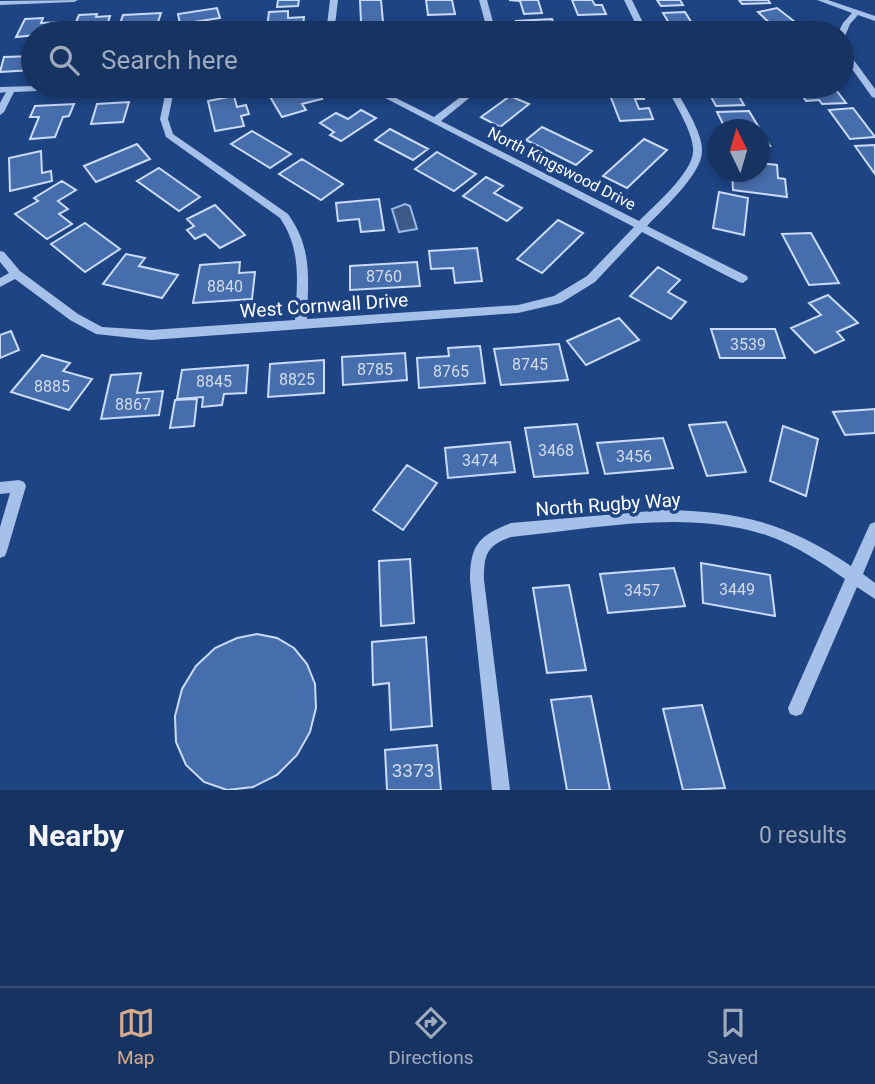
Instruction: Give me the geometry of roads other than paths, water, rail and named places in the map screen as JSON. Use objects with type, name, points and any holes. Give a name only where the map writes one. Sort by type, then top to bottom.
[{"type":"street","points":[[0,3],[75,0]]},
{"type":"street","points":[[331,21],[334,0]]},
{"type":"street","points":[[483,0],[489,21]]},
{"type":"street","points":[[628,0],[638,21]]},
{"type":"street","points":[[821,0],[875,19]]},
{"type":"street","points":[[849,21],[856,13]]},
{"type":"street","points":[[854,66],[875,95]]},
{"type":"street","points":[[0,90],[21,89]]},
{"type":"street","points":[[0,112],[11,90]]},
{"type":"street","points":[[168,98],[164,119],[169,135],[284,216],[296,230],[302,247],[300,324]]},
{"type":"street","name":"North Kingswood Drive","points":[[390,98],[743,279]]},
{"type":"street","points":[[435,121],[465,98]]},
{"type":"street","name":"West Cornwall Drive","points":[[0,256],[16,274],[74,317],[100,331],[151,335],[518,310],[557,300],[591,279],[688,176],[698,153],[695,137],[676,98]]},
{"type":"street","points":[[0,283],[16,274]]},
{"type":"street","points":[[0,488],[19,486],[0,551]]},
{"type":"street","name":"North Rugby Way","points":[[501,790],[477,580],[477,561],[481,546],[495,536],[511,530],[684,516],[754,525],[821,554],[875,592]]},
{"type":"street","points":[[796,708],[875,529]]},
{"type":"water","points":[[405,204],[410,206],[417,229],[399,232],[392,209]]}]
